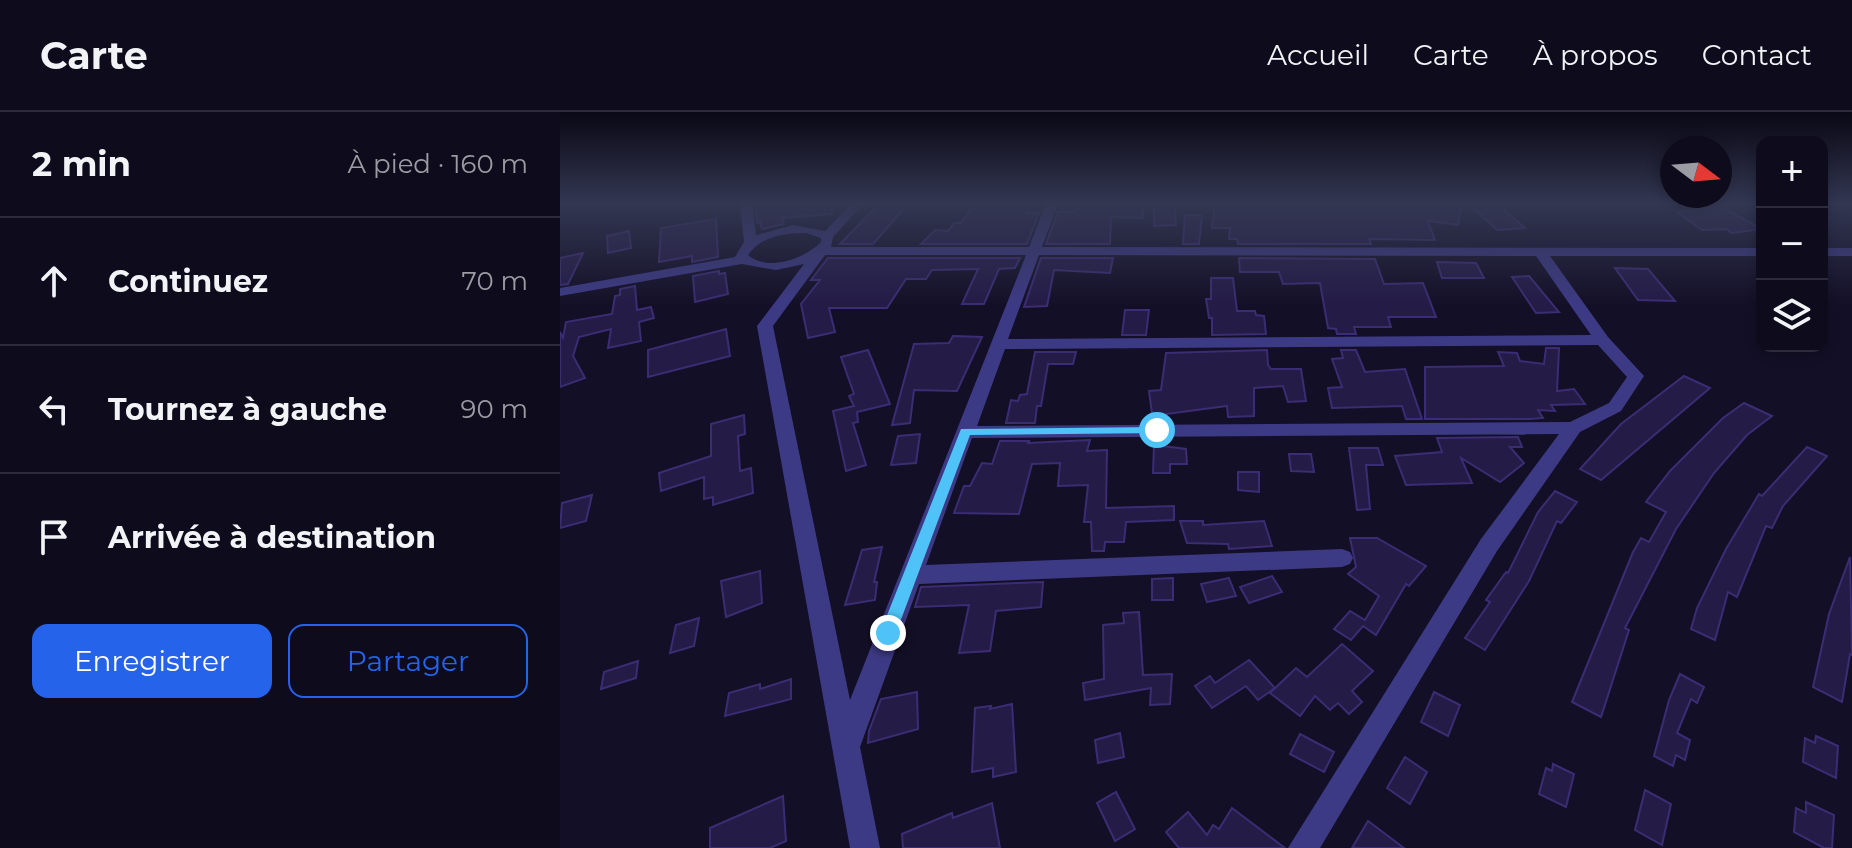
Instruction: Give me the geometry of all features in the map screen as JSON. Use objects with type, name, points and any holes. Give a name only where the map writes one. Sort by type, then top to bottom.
[{"type":"street","points":[[750,237],[751,243]]},
{"type":"street","points":[[743,260],[741,255],[751,243],[764,237]]},
{"type":"street","points":[[813,237],[824,244],[1032,250],[1756,252]]},
{"type":"street","points":[[830,237],[765,326],[865,848]]},
{"type":"street","points":[[844,750],[1037,237]]},
{"type":"street","points":[[560,292],[743,260],[759,266],[786,265],[824,244]]},
{"type":"street","points":[[965,432],[1573,428],[1615,407],[1636,376],[1602,340],[1539,250]]},
{"type":"street","points":[[1828,252],[1852,252]]},
{"type":"street","points":[[998,344],[1602,340]]},
{"type":"street","points":[[1303,848],[1489,545],[1573,428]]},
{"type":"street","points":[[910,575],[1342,558]]},
{"type":"building","points":[[607,237],[630,237],[631,248],[608,253]]},
{"type":"building","points":[[660,237],[717,237],[718,257],[692,262],[692,256],[659,262]]},
{"type":"building","points":[[846,237],[879,237],[873,244],[840,244]]},
{"type":"building","points":[[928,237],[1030,237],[1027,244],[921,244]]},
{"type":"building","points":[[1048,237],[1110,237],[1110,244],[1046,244]]},
{"type":"building","points":[[1183,237],[1200,237],[1199,244],[1183,244]]},
{"type":"building","points":[[1434,237],[1435,240],[1369,239],[1371,244],[1238,244],[1237,239],[1229,239]]},
{"type":"building","points":[[583,253],[568,284],[560,285],[560,258]]},
{"type":"building","points":[[828,258],[1020,258],[1015,268],[999,269],[984,304],[962,304],[978,269],[932,270],[926,279],[906,279],[887,308],[829,308],[835,332],[808,338],[801,304],[820,280],[811,280]]},
{"type":"building","points":[[1041,258],[1113,258],[1110,273],[1054,270],[1047,306],[1024,307]]},
{"type":"building","points":[[1239,258],[1375,259],[1384,284],[1423,283],[1436,317],[1388,317],[1391,327],[1354,327],[1356,334],[1337,334],[1336,329],[1328,328],[1320,283],[1283,284],[1279,272],[1240,272]]},
{"type":"building","points":[[1437,262],[1476,263],[1484,278],[1442,278]]},
{"type":"building","points":[[1615,268],[1648,269],[1675,301],[1638,300]]},
{"type":"building","points":[[719,271],[719,274],[725,273],[728,294],[695,302],[693,276]]},
{"type":"building","points":[[1529,276],[1559,312],[1536,313],[1512,277]]},
{"type":"building","points":[[1211,278],[1233,278],[1237,311],[1255,311],[1256,315],[1264,316],[1266,334],[1212,335],[1212,318],[1209,318],[1206,299],[1211,299]]},
{"type":"building","points":[[635,286],[637,310],[651,307],[654,318],[639,322],[641,341],[608,348],[611,329],[579,337],[573,356],[585,378],[560,387],[560,332],[563,338],[566,322],[612,314],[615,296],[620,295],[620,289]]},
{"type":"building","points":[[1125,310],[1149,310],[1146,335],[1122,335]]},
{"type":"building","points":[[726,329],[730,356],[648,377],[648,350]]},
{"type":"building","points":[[953,336],[982,337],[957,391],[914,390],[910,423],[892,425],[914,344],[949,343]]},
{"type":"building","points":[[1546,348],[1559,348],[1557,391],[1574,389],[1585,404],[1551,405],[1555,411],[1538,410],[1543,418],[1425,419],[1425,367],[1504,366],[1498,352],[1517,353],[1520,361],[1544,364]]},
{"type":"building","points":[[868,350],[890,404],[857,412],[858,422],[853,423],[866,465],[846,471],[833,411],[854,406],[849,396],[854,394],[841,357]]},
{"type":"building","points":[[1267,350],[1271,369],[1301,369],[1306,401],[1288,402],[1283,386],[1254,388],[1254,416],[1228,417],[1227,406],[1166,414],[1167,420],[1153,421],[1149,391],[1161,390],[1166,353]]},
{"type":"building","points":[[1341,350],[1356,350],[1365,372],[1405,369],[1422,419],[1406,419],[1402,406],[1332,408],[1328,388],[1342,387],[1332,359],[1343,358]]},
{"type":"building","points":[[1035,352],[1076,352],[1073,364],[1048,364],[1035,423],[1006,423],[1011,400],[1018,401],[1020,395],[1027,394]]},
{"type":"building","points":[[1684,376],[1710,388],[1601,480],[1580,469],[1621,424]]},
{"type":"building","points":[[1744,403],[1772,416],[1747,435],[1714,473],[1676,529],[1625,628],[1629,630],[1601,717],[1572,702],[1633,552],[1641,538],[1649,542],[1666,512],[1646,502],[1670,471],[1723,418]]},
{"type":"building","points":[[744,415],[745,434],[738,436],[740,471],[751,468],[753,493],[713,505],[713,497],[704,499],[704,477],[661,491],[659,473],[711,456],[711,424]]},
{"type":"building","points":[[920,434],[916,463],[891,465],[898,436]]},
{"type":"building","points":[[1518,437],[1522,447],[1510,447],[1524,463],[1500,482],[1461,458],[1472,483],[1406,485],[1395,456],[1442,452],[1437,438]]},
{"type":"building","points":[[1090,440],[1087,451],[1107,450],[1106,508],[1174,506],[1174,520],[1126,522],[1124,542],[1105,542],[1104,551],[1092,551],[1091,522],[1084,522],[1088,485],[1058,486],[1060,463],[1032,464],[1019,514],[954,513],[964,486],[970,486],[982,463],[992,464],[1000,441]]},
{"type":"building","points":[[1154,445],[1186,449],[1187,464],[1170,464],[1170,473],[1153,473]]},
{"type":"building","points":[[1807,447],[1827,456],[1783,506],[1772,528],[1766,526],[1737,597],[1728,592],[1715,640],[1691,629],[1697,608],[1726,549],[1759,494],[1762,496]]},
{"type":"building","points":[[1349,448],[1378,448],[1383,465],[1366,465],[1370,509],[1357,510]]},
{"type":"building","points":[[1289,454],[1311,454],[1314,472],[1291,471]]},
{"type":"building","points":[[1238,472],[1259,472],[1259,492],[1238,490]]},
{"type":"building","points":[[1555,491],[1577,502],[1561,523],[1557,521],[1529,581],[1485,650],[1465,638],[1490,602],[1486,600],[1508,573],[1538,512]]},
{"type":"building","points":[[592,495],[586,521],[560,528],[562,503]]},
{"type":"building","points":[[1180,521],[1203,521],[1203,525],[1264,521],[1272,546],[1229,549],[1228,544],[1187,543]]},
{"type":"building","points":[[1350,538],[1377,538],[1426,566],[1409,586],[1406,584],[1376,635],[1363,626],[1351,640],[1334,629],[1350,611],[1365,620],[1379,596],[1348,574],[1356,567]]},
{"type":"building","points":[[882,547],[874,582],[877,582],[875,600],[845,605],[862,550]]},
{"type":"building","points":[[1850,557],[1852,655],[1842,702],[1813,687],[1829,614]]},
{"type":"building","points":[[760,571],[762,603],[726,617],[721,581]]},
{"type":"building","points":[[1272,576],[1282,592],[1249,603],[1240,587]]},
{"type":"building","points":[[1173,578],[1173,600],[1152,600],[1152,579]]},
{"type":"building","points":[[1229,578],[1236,596],[1207,602],[1201,584]]},
{"type":"building","points":[[1043,582],[1041,607],[996,611],[990,651],[959,653],[969,605],[915,607],[921,587]]},
{"type":"building","points":[[1139,612],[1143,675],[1172,674],[1170,704],[1150,705],[1151,688],[1085,700],[1083,683],[1104,679],[1103,625],[1124,623],[1123,613]]},
{"type":"building","points":[[699,618],[694,646],[670,653],[676,625]]},
{"type":"building","points":[[1342,644],[1373,671],[1352,691],[1362,702],[1349,714],[1338,703],[1330,710],[1315,696],[1300,716],[1270,693],[1296,668],[1307,677]]},
{"type":"building","points":[[1249,660],[1275,688],[1258,700],[1246,686],[1212,708],[1195,686],[1210,676],[1215,683]]},
{"type":"building","points":[[638,661],[636,678],[601,689],[604,672]]},
{"type":"building","points":[[1680,674],[1704,687],[1697,703],[1691,699],[1677,733],[1690,740],[1685,760],[1676,755],[1673,766],[1654,756],[1669,700]]},
{"type":"building","points":[[791,679],[791,699],[725,716],[729,693],[760,684],[760,689]]},
{"type":"building","points":[[917,692],[918,729],[868,743],[869,731],[881,699]]},
{"type":"building","points":[[1434,692],[1460,705],[1448,736],[1421,722]]},
{"type":"building","points":[[1012,704],[1016,772],[993,777],[993,768],[972,772],[975,708],[991,706],[990,709]]},
{"type":"building","points":[[1120,733],[1124,757],[1098,763],[1095,740]]},
{"type":"building","points":[[1300,734],[1334,752],[1324,772],[1290,754]]},
{"type":"building","points":[[1816,736],[1838,746],[1836,778],[1803,762],[1805,738],[1815,743]]},
{"type":"building","points":[[1405,757],[1427,772],[1410,804],[1387,788]]},
{"type":"building","points":[[1553,764],[1574,774],[1566,807],[1539,794],[1546,768],[1552,771]]},
{"type":"building","points":[[1645,790],[1671,804],[1662,845],[1635,830]]},
{"type":"building","points":[[1116,792],[1135,829],[1115,841],[1097,803]]},
{"type":"building","points":[[783,796],[786,841],[770,848],[710,848],[710,828]]},
{"type":"building","points":[[1806,802],[1834,815],[1832,848],[1824,848],[1794,832],[1796,808],[1806,813]]},
{"type":"building","points":[[992,803],[1000,848],[903,848],[902,834],[952,813],[953,818]]},
{"type":"building","points":[[1232,808],[1285,848],[1179,848],[1166,832],[1188,812],[1207,835],[1213,825],[1219,829]]},
{"type":"building","points":[[1368,821],[1404,848],[1352,848]]},
{"type":"route","points":[[888,633],[965,432],[1157,430]]}]
